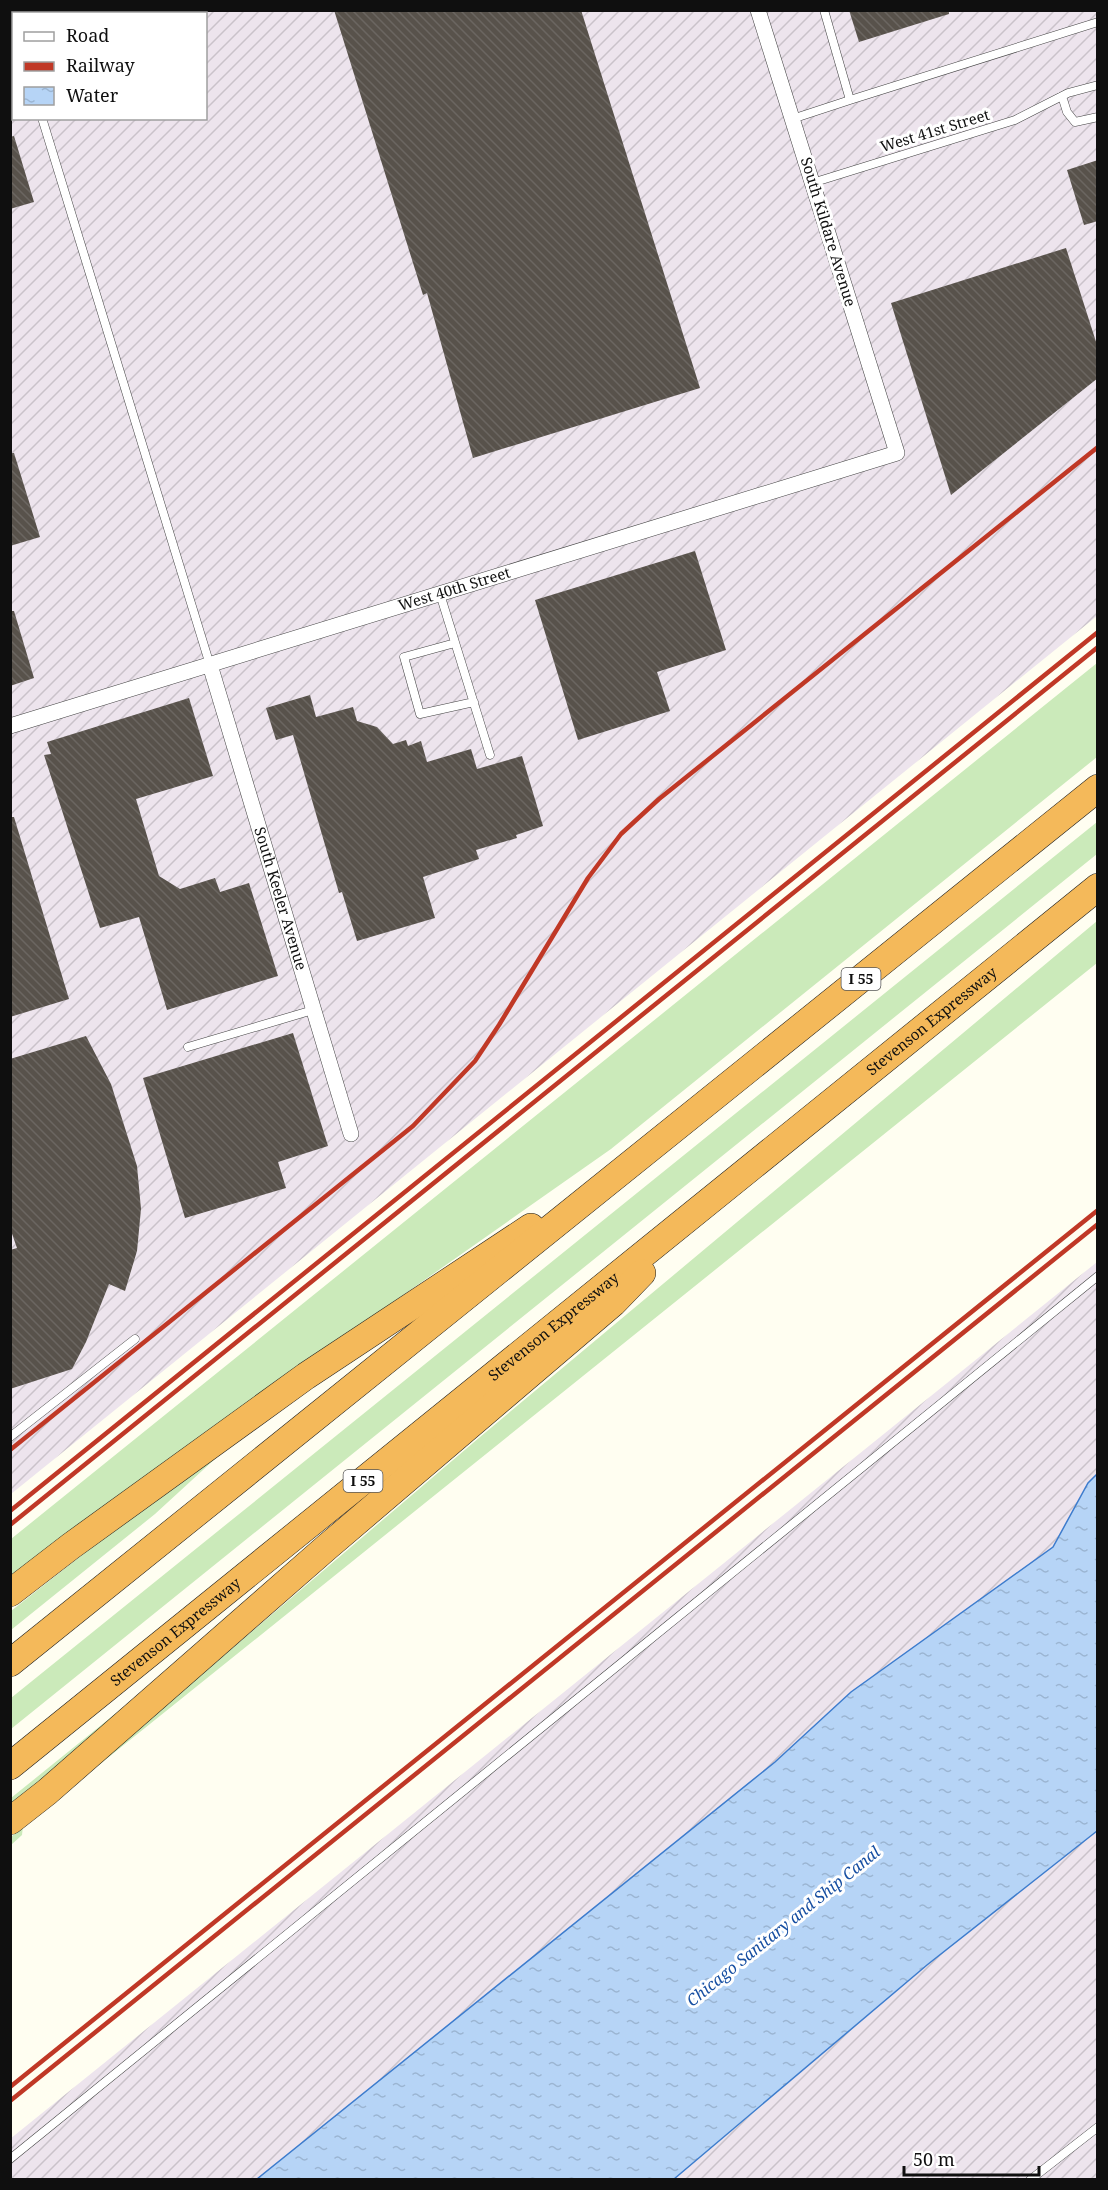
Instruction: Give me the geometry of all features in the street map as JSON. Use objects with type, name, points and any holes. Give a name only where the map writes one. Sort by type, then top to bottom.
[{"type":"highway","name":"I 55","points":[[10,1663],[1098,789]]},
{"type":"highway","name":"Stevenson Expressway","points":[[10,1767],[1098,887]]},
{"type":"highway","points":[[10,1593],[71,1546],[306,1376],[499,1246],[624,1170]]},
{"type":"highway","points":[[13,1819],[47,1792],[327,1547],[614,1303],[715,1196]]},
{"type":"street","name":"South Kildare Avenue","points":[[758,10],[897,453]]},
{"type":"street","name":"West 40th Street","points":[[10,726],[897,453]]},
{"type":"street","name":"South Keeler Avenue","points":[[210,665],[351,1134]]},
{"type":"lane","points":[[824,10],[850,100]]},
{"type":"lane","points":[[792,119],[1098,22]]},
{"type":"lane","name":"West 41st Street","points":[[812,183],[1015,120],[1062,96],[1098,85]]},
{"type":"lane","points":[[1062,96],[1067,112],[1075,123],[1098,117]]},
{"type":"lane","points":[[43,120],[210,665]]},
{"type":"lane","points":[[440,594],[490,755]]},
{"type":"lane","points":[[455,643],[404,657],[420,714],[474,702]]},
{"type":"lane","points":[[188,1047],[313,1010]]},
{"type":"lane","points":[[10,2159],[1098,1276]]},
{"type":"lane","points":[[10,1437],[135,1339]]},
{"type":"lane","points":[[1030,2180],[1098,2127]]},
{"type":"shaded area","points":[[11,11],[1097,11],[1097,616],[11,1494]]},
{"type":"shaded area","points":[[1097,1262],[1097,1474],[1088,1483],[1053,1547],[851,1692],[775,1762],[257,2179],[11,2179],[10,2139]]},
{"type":"shaded area","points":[[1097,1831],[1097,2179],[674,2180],[927,1965]]},
{"type":"green space","points":[[1097,663],[1097,757],[611,1149],[221,1423],[11,1575],[11,1539]]},
{"type":"green space","points":[[1097,822],[1097,854],[11,1729],[11,1698]]},
{"type":"green space","points":[[1097,921],[1097,963],[39,1814],[480,1437]]},
{"type":"green space","points":[[228,1447],[155,1514],[11,1630],[11,1611],[157,1496]]},
{"type":"green space","points":[[131,1701],[11,1809],[11,1798]]},
{"type":"green space","points":[[23,1827],[22,1835],[11,1845],[11,1837]]},
{"type":"water","name":"Chicago Sanitary and Ship Canal","points":[[1097,1474],[1097,1831],[927,1965],[674,2179],[257,2179],[775,1762],[851,1692],[1053,1547],[1088,1483]]},
{"type":"building","points":[[334,10],[581,10],[700,388],[473,458],[427,293],[423,295]]},
{"type":"building","points":[[849,10],[949,10],[949,14],[859,42]]},
{"type":"building","points":[[14,136],[34,202],[10,209],[10,137]]},
{"type":"building","points":[[1098,160],[1098,221],[1084,225],[1067,170]]},
{"type":"building","points":[[1066,248],[1098,348],[1098,378],[951,495],[891,303]]},
{"type":"building","points":[[10,453],[14,453],[40,537],[10,546]]},
{"type":"building","points":[[695,551],[726,650],[657,672],[670,711],[578,740],[535,600]]},
{"type":"building","points":[[10,611],[14,611],[34,678],[10,686]]},
{"type":"building","points":[[310,695],[316,717],[353,707],[357,721],[377,727],[393,744],[406,740],[408,746],[421,741],[427,762],[471,749],[477,769],[522,756],[543,826],[516,835],[517,838],[476,850],[479,859],[423,877],[435,918],[357,941],[342,892],[339,893],[293,735],[276,740],[266,708]]},
{"type":"building","points":[[189,698],[213,776],[136,799],[159,876],[180,889],[215,878],[220,892],[249,883],[278,976],[167,1010],[139,917],[100,928],[44,755],[51,754],[47,742]]},
{"type":"building","points":[[10,817],[14,817],[69,999],[10,1017]]},
{"type":"building","points":[[293,1033],[328,1146],[278,1162],[286,1188],[185,1218],[143,1078]]},
{"type":"building","points":[[86,1036],[111,1084],[137,1166],[141,1209],[137,1251],[125,1291],[109,1284],[86,1342],[72,1369],[10,1389],[10,1250],[17,1248],[10,1228],[10,1059]]},
{"type":"railway","points":[[10,1450],[413,1126],[475,1061],[588,878],[621,834],[659,799],[1098,447]]},
{"type":"railway","points":[[10,1511],[1098,632]]},
{"type":"railway","points":[[10,1525],[1098,647]]},
{"type":"railway","points":[[10,2087],[1098,1210]]},
{"type":"railway","points":[[10,2101],[1098,1224]]}]
